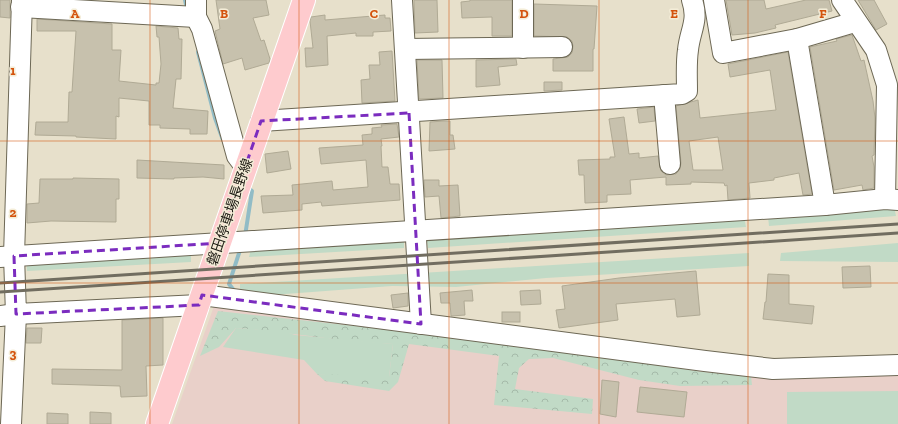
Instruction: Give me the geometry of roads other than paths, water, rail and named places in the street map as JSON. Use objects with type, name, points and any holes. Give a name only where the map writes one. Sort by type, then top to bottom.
[{"type":"main road","name":"磐田停車場長野線","points":[[157,424],[304,0]]},
{"type":"street","points":[[402,0],[421,324]]},
{"type":"street","points":[[523,0],[523,48]]},
{"type":"street","points":[[261,122],[682,94],[687,91],[688,48],[695,24],[695,10],[692,0]]},
{"type":"street","points":[[714,0],[723,53],[797,39],[855,22]]},
{"type":"street","points":[[7,257],[892,200],[887,84],[876,50],[855,22],[842,0]]},
{"type":"street","points":[[11,424],[7,257],[21,3],[196,9],[237,156],[246,168]]},
{"type":"street","points":[[797,39],[826,205]]},
{"type":"street","points":[[405,49],[562,47]]},
{"type":"street","points":[[664,95],[670,164]]},
{"type":"street","points":[[8,315],[201,300],[421,324],[773,369],[898,365]]},
{"type":"waterway","points":[[185,0],[187,9]]},
{"type":"waterway","points":[[198,52],[215,118],[223,140]]},
{"type":"waterway","points":[[245,236],[252,191],[246,186]]},
{"type":"waterway","points":[[236,293],[229,284],[241,247]]},
{"type":"railway","points":[[0,283],[898,224]]},
{"type":"railway","points":[[0,292],[898,233]]}]
